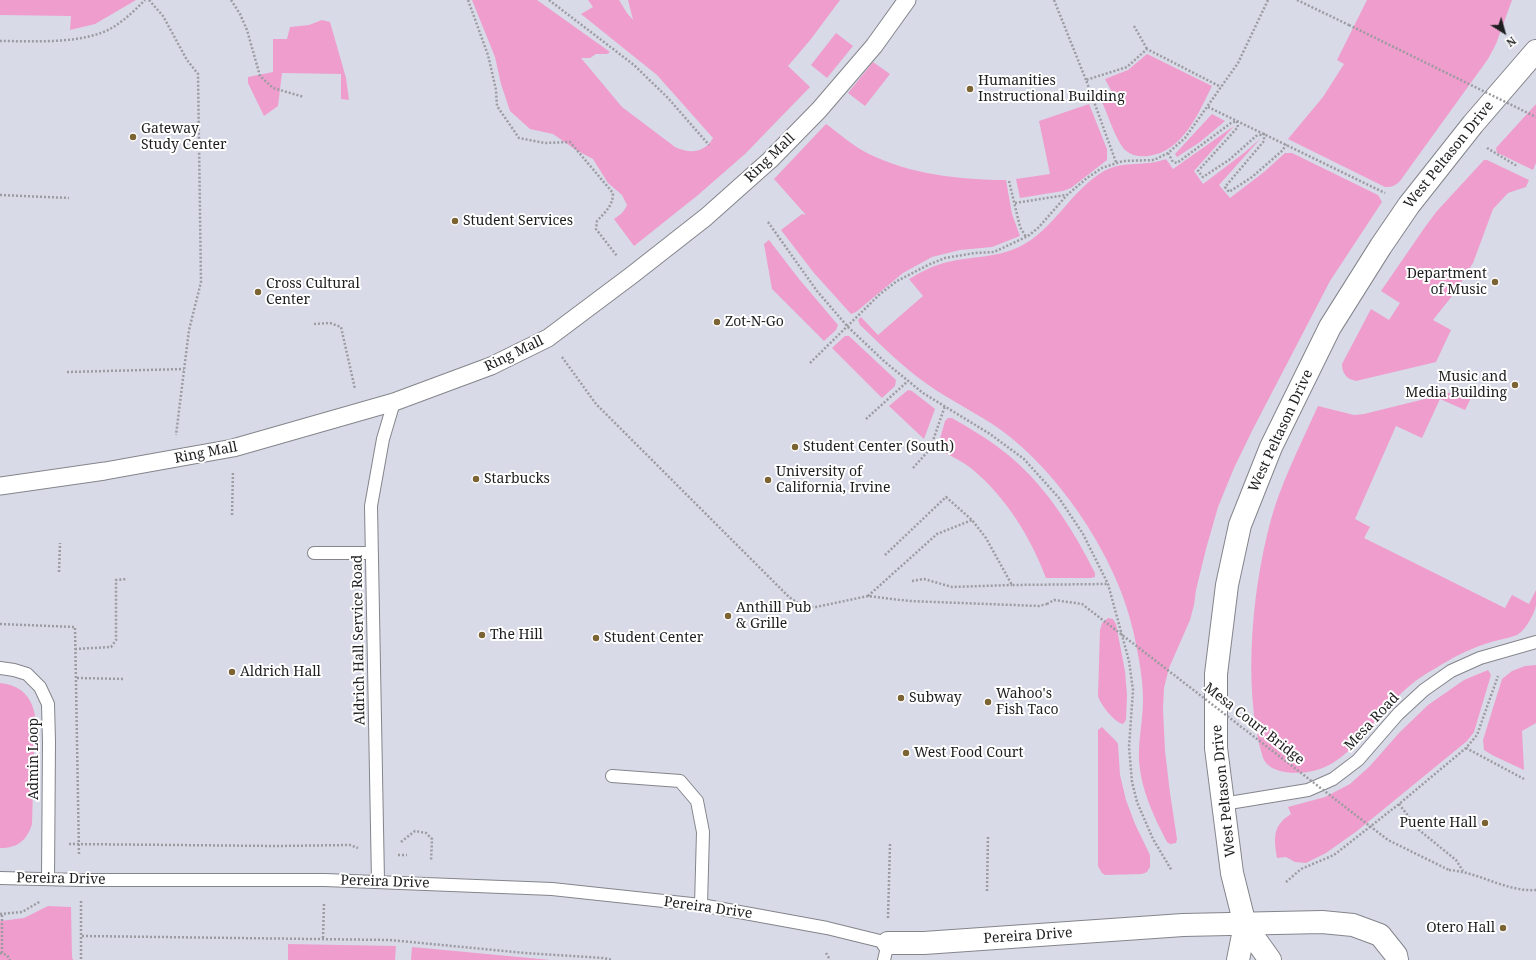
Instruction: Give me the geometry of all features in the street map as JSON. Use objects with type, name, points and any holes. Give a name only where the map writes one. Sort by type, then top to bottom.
[{"type":"street","name":"Ring Mall","points":[[0,486],[173,460],[233,448],[394,402],[491,366],[548,338],[706,217],[770,160],[818,110],[874,46],[907,0]]},
{"type":"street","name":"West Peltason Drive","points":[[1270,960],[1245,925],[1232,873],[1216,748],[1216,674],[1227,585],[1240,525],[1271,447],[1330,327],[1381,246],[1409,205],[1473,124],[1536,51]]},
{"type":"street","name":"Pereira Drive","points":[[886,952],[924,943],[1183,924],[1245,925],[1322,922],[1352,925],[1380,936],[1396,955],[1397,960]]},
{"type":"street","name":"West Peltason Drive","points":[[1238,960],[1245,925]]},
{"type":"lane","name":"Aldrich Hall Service Road","points":[[378,881],[371,506],[383,439],[394,402]]},
{"type":"lane","points":[[314,553],[372,553]]},
{"type":"lane","name":"Mesa Road","points":[[1224,804],[1308,790],[1333,779],[1358,760],[1398,714],[1424,690],[1451,671],[1480,658],[1536,642]]},
{"type":"lane","name":"Admin Loop","points":[[0,668],[27,674],[40,687],[48,704],[50,742],[48,879]]},
{"type":"lane","points":[[612,776],[680,781],[697,800],[703,832],[703,887],[701,905]]},
{"type":"lane","name":"Pereira Drive","points":[[0,878],[378,881],[552,890],[701,905],[827,928],[886,952]]},
{"type":"path","points":[[0,41],[70,40],[100,33],[114,26],[145,0]]},
{"type":"path","points":[[149,0],[163,16],[188,60],[198,74],[201,282],[189,330],[173,460]]},
{"type":"path","points":[[232,0],[240,14],[246,30],[260,76],[273,88],[304,97]]},
{"type":"path","points":[[468,0],[488,55],[496,90],[497,106],[519,138],[545,144],[570,142],[613,194],[613,201],[610,206],[596,221],[596,229],[632,275]]},
{"type":"path","points":[[549,0],[634,65],[668,98],[709,145]]},
{"type":"path","points":[[1054,0],[1086,80],[1116,162]]},
{"type":"path","points":[[810,363],[880,294],[897,281],[928,265],[952,257],[975,253],[994,252],[1026,236],[1038,228],[1067,195],[1087,178],[1102,168],[1116,162],[1154,160],[1168,154],[1185,138],[1238,63],[1268,0]]},
{"type":"path","points":[[1297,0],[1536,117]]},
{"type":"path","points":[[1134,26],[1147,49],[1221,87]]},
{"type":"path","points":[[1086,80],[1127,67],[1147,49]]},
{"type":"path","points":[[1208,107],[1409,205]]},
{"type":"path","points":[[1168,154],[1173,162],[1177,162],[1230,123],[1237,121]]},
{"type":"path","points":[[1237,121],[1238,127],[1198,171],[1203,177],[1229,160],[1256,136],[1264,134]]},
{"type":"path","points":[[1264,134],[1264,141],[1225,187],[1230,192],[1252,177],[1283,150],[1286,144]]},
{"type":"path","points":[[1483,145],[1517,166]]},
{"type":"path","points":[[1009,181],[1020,227],[1026,236]]},
{"type":"path","points":[[0,195],[69,198]]},
{"type":"path","points":[[1015,203],[1067,195]]},
{"type":"path","points":[[768,222],[817,291],[848,327],[885,362],[922,392],[990,434],[1024,459],[1059,498],[1083,534],[1108,584],[1129,661],[1132,690],[1129,747],[1132,782],[1137,802],[1153,838],[1172,871]]},
{"type":"path","points":[[314,324],[330,323],[341,327],[360,412]]},
{"type":"path","points":[[548,338],[596,404],[788,597],[802,606],[816,607],[868,596],[937,534],[972,520]]},
{"type":"path","points":[[67,372],[184,369]]},
{"type":"path","points":[[866,419],[908,381]]},
{"type":"path","points":[[913,468],[930,449],[945,406]]},
{"type":"path","points":[[232,515],[233,448]]},
{"type":"path","points":[[885,555],[946,497],[972,520],[986,538],[1012,585]]},
{"type":"path","points":[[59,572],[60,543]]},
{"type":"path","points":[[75,649],[111,647],[116,640],[116,580],[127,579]]},
{"type":"path","points":[[912,582],[924,579],[952,587],[1108,584]]},
{"type":"path","name":"Mesa Court Bridge","points":[[868,596],[909,601],[1039,606],[1054,600],[1082,604],[1388,840],[1449,870],[1463,871]]},
{"type":"path","points":[[1286,882],[1301,869],[1334,855],[1399,804],[1466,748],[1477,735],[1500,670]]},
{"type":"path","points":[[76,678],[125,679]]},
{"type":"path","points":[[1466,748],[1524,779]]},
{"type":"path","points":[[1399,804],[1419,830],[1456,860],[1463,871],[1513,887],[1536,890]]},
{"type":"path","points":[[401,842],[415,831],[428,835],[432,839],[431,861]]},
{"type":"path","points":[[987,891],[988,836]]},
{"type":"path","points":[[48,844],[276,846],[350,845],[378,853],[407,856]]},
{"type":"path","points":[[886,952],[890,844]]},
{"type":"path","points":[[10,960],[6,955],[1,953],[1,914],[22,912],[42,900]]},
{"type":"path","points":[[73,900],[81,900],[82,960]]},
{"type":"path","points":[[323,938],[324,904]]},
{"type":"path","points":[[82,936],[390,940],[613,960]]},
{"type":"path","points":[[826,953],[830,960]]},
{"type":"shaded area","name":"University of California, Irvine","points":[[0,0],[1536,0],[1536,960],[0,960]]},
{"type":"shaded area","points":[[0,0],[136,0],[95,24],[70,30],[71,16],[0,15]]},
{"type":"shaded area","points":[[472,0],[537,0],[610,52],[607,54],[596,54],[590,58],[581,58],[622,107],[675,147],[686,151],[696,151],[706,147],[713,138],[657,75],[581,14],[593,7],[588,0],[619,0],[633,20],[628,0],[840,0],[811,39],[788,66],[810,87],[745,154],[698,195],[634,246],[614,219],[625,210],[627,205],[622,195],[608,183],[593,159],[576,150],[553,134],[530,129],[510,111],[501,84],[495,57]]},
{"type":"shaded area","points":[[1367,0],[1512,0],[1496,44],[1488,59],[1400,181],[1390,187],[1385,187],[1288,139],[1323,97],[1344,64],[1337,60]]},
{"type":"shaded area","points":[[322,20],[330,22],[346,78],[349,100],[341,99],[341,74],[282,73],[278,106],[264,116],[248,83],[248,77],[273,72],[273,39],[287,39],[290,27],[309,25]]},
{"type":"shaded area","points":[[836,33],[853,46],[827,78],[811,65]]},
{"type":"shaded area","points":[[1147,54],[1212,86],[1195,119],[1180,139],[1171,147],[1160,153],[1148,156],[1136,156],[1130,154],[1122,146],[1101,100],[1113,94],[1105,79],[1128,70]]},
{"type":"shaded area","points":[[873,62],[890,74],[865,106],[848,93]]},
{"type":"shaded area","points":[[1089,104],[1107,149],[1107,160],[1071,188],[1063,191],[1020,198],[1016,179],[1050,174],[1039,121]]},
{"type":"shaded area","points":[[1536,104],[1536,163],[1533,170],[1497,153],[1496,148]]},
{"type":"shaded area","points":[[1212,114],[1225,121],[1200,142],[1177,157],[1175,154]]},
{"type":"shaded area","points":[[826,124],[863,151],[885,161],[901,166],[918,171],[953,177],[1006,180],[1012,214],[1020,236],[992,247],[960,250],[932,257],[903,273],[856,312],[851,314],[814,273],[781,230],[802,214],[806,215],[774,179]]},
{"type":"shaded area","points":[[1234,126],[1194,171],[1203,184],[1261,138],[1219,185],[1230,198],[1264,172],[1285,153],[1292,153],[1378,195],[1382,202],[1330,281],[1253,429],[1234,468],[1218,507],[1206,549],[1190,620],[1169,668],[1164,688],[1163,709],[1165,751],[1177,839],[1176,843],[1170,844],[1167,842],[1153,813],[1142,782],[1139,761],[1143,708],[1140,665],[1133,630],[1125,602],[1114,574],[1100,546],[1064,493],[1044,469],[1023,448],[992,424],[927,384],[876,340],[860,325],[858,320],[861,317],[878,335],[923,296],[909,279],[943,263],[993,255],[1019,247],[1042,231],[1081,189],[1104,171],[1127,164],[1151,163],[1166,159],[1173,169]]},
{"type":"shaded area","points":[[1484,160],[1487,160],[1529,180],[1526,187],[1508,193],[1493,209],[1473,263],[1456,291],[1433,320],[1451,330],[1436,362],[1356,381],[1350,379],[1344,373],[1342,364],[1371,309],[1389,320],[1400,303],[1381,291],[1437,211]]},
{"type":"shaded area","points":[[769,240],[799,279],[838,325],[836,330],[824,341],[772,289],[764,244]]},
{"type":"shaded area","points":[[845,336],[849,336],[896,380],[895,386],[882,398],[832,348]]},
{"type":"shaded area","points":[[908,390],[912,391],[935,409],[924,439],[889,406]]},
{"type":"shaded area","points":[[1458,392],[1471,398],[1465,410],[1440,399],[1422,438],[1396,426],[1355,519],[1370,527],[1364,538],[1505,608],[1512,595],[1529,604],[1536,590],[1536,605],[1532,617],[1523,630],[1517,635],[1478,646],[1448,661],[1416,681],[1392,702],[1355,745],[1332,764],[1318,770],[1303,773],[1285,772],[1275,769],[1269,766],[1263,758],[1256,730],[1252,699],[1252,632],[1256,598],[1267,534],[1275,506],[1290,468],[1318,406],[1354,415],[1364,414]]},
{"type":"shaded area","points":[[948,418],[952,418],[978,433],[1003,451],[1018,463],[1044,491],[1067,523],[1095,573],[1095,577],[1046,578],[1025,533],[996,492],[968,466],[937,449],[945,421]]},
{"type":"shaded area","points":[[1108,618],[1113,619],[1116,624],[1125,671],[1127,695],[1126,720],[1123,724],[1108,713],[1098,696],[1100,630],[1102,623]]},
{"type":"shaded area","points":[[1536,665],[1536,723],[1522,731],[1524,770],[1484,750],[1483,740],[1502,679],[1512,671],[1525,666]]},
{"type":"shaded area","points":[[1488,670],[1491,675],[1474,732],[1467,741],[1357,831],[1326,853],[1306,863],[1295,862],[1286,857],[1277,858],[1275,838],[1277,828],[1280,823],[1291,814],[1288,807],[1325,797],[1350,784],[1370,766],[1399,733],[1428,705],[1464,680]]},
{"type":"shaded area","points":[[0,683],[13,686],[24,693],[31,703],[35,716],[32,824],[30,830],[21,842],[17,845],[6,848],[0,848]]},
{"type":"shaded area","points":[[1102,727],[1118,744],[1120,775],[1126,800],[1135,824],[1150,855],[1150,867],[1147,872],[1142,874],[1105,875],[1098,866],[1098,730]]},
{"type":"shaded area","points":[[48,906],[71,907],[73,960],[0,960],[0,921],[24,918]]},
{"type":"shaded area","points":[[288,944],[396,946],[395,960],[288,960]]},
{"type":"shaded area","points":[[412,947],[551,960],[411,960]]},
{"type":"place","name":"Humanities Instructional Building","points":[[970,89]]},
{"type":"place","name":"Gateway Study Center","points":[[133,137]]},
{"type":"place","name":"Student Services","points":[[455,221]]},
{"type":"place","name":"Department of Music","points":[[1495,282]]},
{"type":"place","name":"Cross Cultural Center","points":[[258,292]]},
{"type":"place","name":"Zot-N-Go","points":[[717,322]]},
{"type":"place","name":"Music and Media Building","points":[[1515,385]]},
{"type":"place","name":"Student Center (South)","points":[[795,447]]},
{"type":"place","name":"Starbucks","points":[[476,479]]},
{"type":"place","name":"University of California, Irvine","points":[[768,480]]},
{"type":"place","name":"Anthill Pub & Grille","points":[[728,616]]},
{"type":"place","name":"The Hill","points":[[482,635]]},
{"type":"place","name":"Student Center","points":[[596,638]]},
{"type":"place","name":"Aldrich Hall","points":[[232,672]]},
{"type":"place","name":"Subway","points":[[901,698]]},
{"type":"place","name":"Wahoo's Fish Taco","points":[[988,702]]},
{"type":"place","name":"West Food Court","points":[[906,753]]},
{"type":"place","name":"Puente Hall","points":[[1485,823]]},
{"type":"place","name":"Otero Hall","points":[[1503,928]]}]
